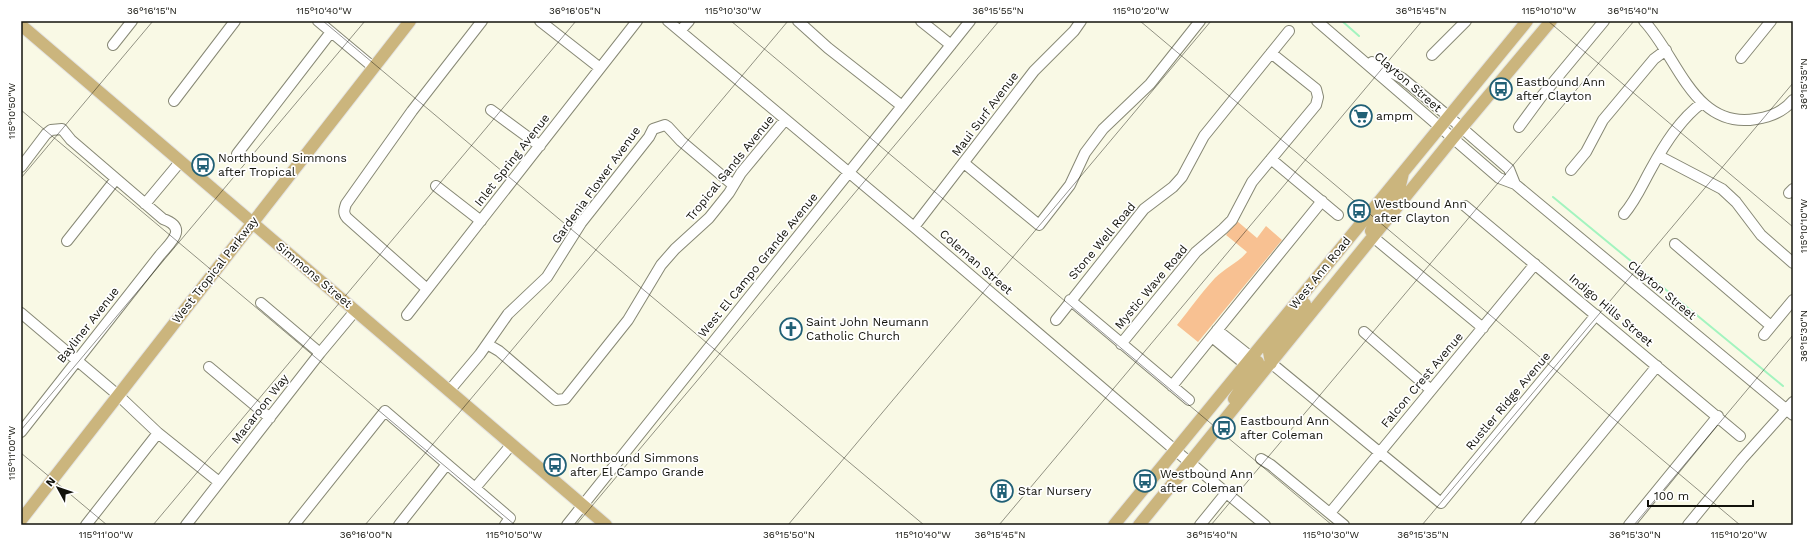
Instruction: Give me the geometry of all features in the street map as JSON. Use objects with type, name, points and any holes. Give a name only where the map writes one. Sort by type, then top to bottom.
[{"type":"main road","name":"West Tropical Parkway","points":[[21,520],[410,21]]},
{"type":"main road","name":"West Ann Road","points":[[1114,525],[1176,451],[1439,126],[1527,21]]},
{"type":"main road","name":"West Ann Road","points":[[1139,525],[1461,128],[1551,21]]},
{"type":"main road","name":"Simmons Street","points":[[22,28],[606,525]]},
{"type":"main road","points":[[1373,237],[1370,233],[1371,229],[1399,190],[1404,170]]},
{"type":"main road","points":[[1270,363],[1269,352],[1306,303],[1312,283]]},
{"type":"main road","points":[[1224,420],[1236,394],[1258,362],[1249,361]]},
{"type":"street","points":[[113,45],[132,21]]},
{"type":"street","points":[[174,101],[235,21]]},
{"type":"street","points":[[318,21],[373,67]]},
{"type":"street","points":[[427,289],[347,218],[344,214],[346,204],[412,111],[482,21]]},
{"type":"street","points":[[540,21],[600,68]]},
{"type":"street","name":"Inlet Spring Avenue","points":[[407,315],[637,21]]},
{"type":"street","name":"Coleman Street","points":[[668,21],[914,227],[1190,463],[1265,525]]},
{"type":"street","points":[[680,31],[689,21]]},
{"type":"street","points":[[798,21],[828,48],[902,106]]},
{"type":"street","points":[[921,21],[951,45]]},
{"type":"street","name":"West El Campo Grande Avenue","points":[[567,525],[970,21]]},
{"type":"street","name":"Maui Surf Avenue","points":[[914,227],[964,163],[991,124],[1034,71],[1074,31],[1081,21]]},
{"type":"street","points":[[964,163],[1039,225],[1070,185],[1085,153],[1103,129],[1150,84],[1200,21]]},
{"type":"street","name":"Clayton Street","points":[[1316,21],[1359,56],[1499,178],[1515,184],[1790,413]]},
{"type":"street","points":[[1432,55],[1466,21]]},
{"type":"street","points":[[1518,128],[1541,97],[1604,21]]},
{"type":"street","points":[[1644,21],[1666,50],[1695,96],[1702,103],[1724,118],[1745,121],[1767,117],[1778,112],[1793,100]]},
{"type":"street","points":[[1740,58],[1771,21]]},
{"type":"street","name":"Stone Well Road","points":[[1056,320],[1070,300],[1144,209],[1174,187],[1182,177],[1204,136],[1289,31]]},
{"type":"street","points":[[237,154],[331,32]]},
{"type":"street","points":[[1571,170],[1586,152],[1603,120],[1654,59],[1666,50]]},
{"type":"street","name":"Mystic Wave Road","points":[[1121,344],[1196,252],[1232,220],[1252,182],[1316,105],[1318,97],[1316,89],[1271,53]]},
{"type":"street","name":"Clayton Street","points":[[1359,56],[1402,78],[1509,169],[1515,184]]},
{"type":"street","points":[[1394,88],[1402,78]]},
{"type":"street","points":[[1624,214],[1639,193],[1666,144],[1693,110],[1702,103]]},
{"type":"street","points":[[492,110],[540,146]]},
{"type":"street","name":"Tropical Sands Avenue","points":[[487,344],[499,351],[556,400],[565,399],[628,320],[661,265],[675,249],[708,218],[734,186],[741,173],[785,120]]},
{"type":"street","name":"Gardenia Flower Avenue","points":[[449,391],[487,344],[508,314],[547,277],[581,223],[649,137],[653,129],[659,126],[668,127],[681,141],[734,186]]},
{"type":"street","points":[[21,167],[46,134],[51,130],[62,129],[71,140],[145,204],[180,162]]},
{"type":"street","points":[[1659,156],[1722,188],[1736,202],[1761,235],[1793,263]]},
{"type":"street","points":[[1271,159],[1338,215]]},
{"type":"street","points":[[67,241],[116,179]]},
{"type":"street","points":[[436,186],[481,221]]},
{"type":"street","points":[[1172,386],[1322,201]]},
{"type":"street","name":"Bayliner Avenue","points":[[21,432],[160,255],[171,244],[176,235],[172,222],[163,219],[145,204]]},
{"type":"street","name":"Indigo Hills Street","points":[[1465,206],[1718,416],[1740,436]]},
{"type":"street","points":[[1373,237],[1482,328]]},
{"type":"street","points":[[1675,244],[1771,326]]},
{"type":"street","name":"Falcon Crest Avenue","points":[[1330,513],[1535,264]]},
{"type":"street","points":[[1070,300],[1189,400]]},
{"type":"street","points":[[1764,335],[1793,300]]},
{"type":"street","points":[[261,303],[320,353]]},
{"type":"street","name":"Macaroon Way","points":[[186,525],[320,353],[355,311]]},
{"type":"street","points":[[21,313],[77,360],[158,433],[219,482]]},
{"type":"street","name":"Rustler Ridge Avenue","points":[[1380,452],[1441,503],[1596,315]]},
{"type":"street","points":[[1364,332],[1431,390]]},
{"type":"street","points":[[1214,333],[1249,361]]},
{"type":"street","points":[[1270,363],[1380,452]]},
{"type":"street","points":[[1526,525],[1657,366]]},
{"type":"street","points":[[209,367],[270,418]]},
{"type":"street","points":[[1688,525],[1742,459],[1790,413],[1793,402]]},
{"type":"street","points":[[294,525],[385,411],[475,488],[507,522]]},
{"type":"street","points":[[1629,525],[1718,416]]},
{"type":"street","points":[[86,525],[158,433]]},
{"type":"street","points":[[475,488],[512,444]]},
{"type":"street","points":[[1261,459],[1271,465],[1344,525]]},
{"type":"street","points":[[399,525],[447,464]]},
{"type":"street","points":[[1200,525],[1226,493]]},
{"type":"shaded area","points":[[1237,221],[1257,238],[1266,226],[1282,240],[1198,342],[1177,325],[1215,278],[1247,252],[1226,235]]},
{"type":"waterway","points":[[1342,21],[1359,36]]},
{"type":"waterway","points":[[1553,197],[1783,386]]},
{"type":"place","name":"Eastbound Ann after Clayton","points":[[1501,89]]},
{"type":"place","name":"ampm","points":[[1361,116]]},
{"type":"place","name":"Northbound Simmons after Tropical","points":[[203,165]]},
{"type":"place","name":"Westbound Ann after Clayton","points":[[1359,211]]},
{"type":"place","name":"Saint John Neumann Catholic Church","points":[[791,329]]},
{"type":"place","name":"Eastbound Ann after Coleman","points":[[1224,428]]},
{"type":"place","name":"Northbound Simmons after El Campo Grande","points":[[555,465]]},
{"type":"place","name":"Westbound Ann after Coleman","points":[[1145,481]]},
{"type":"place","name":"Star Nursery","points":[[1002,491]]}]
